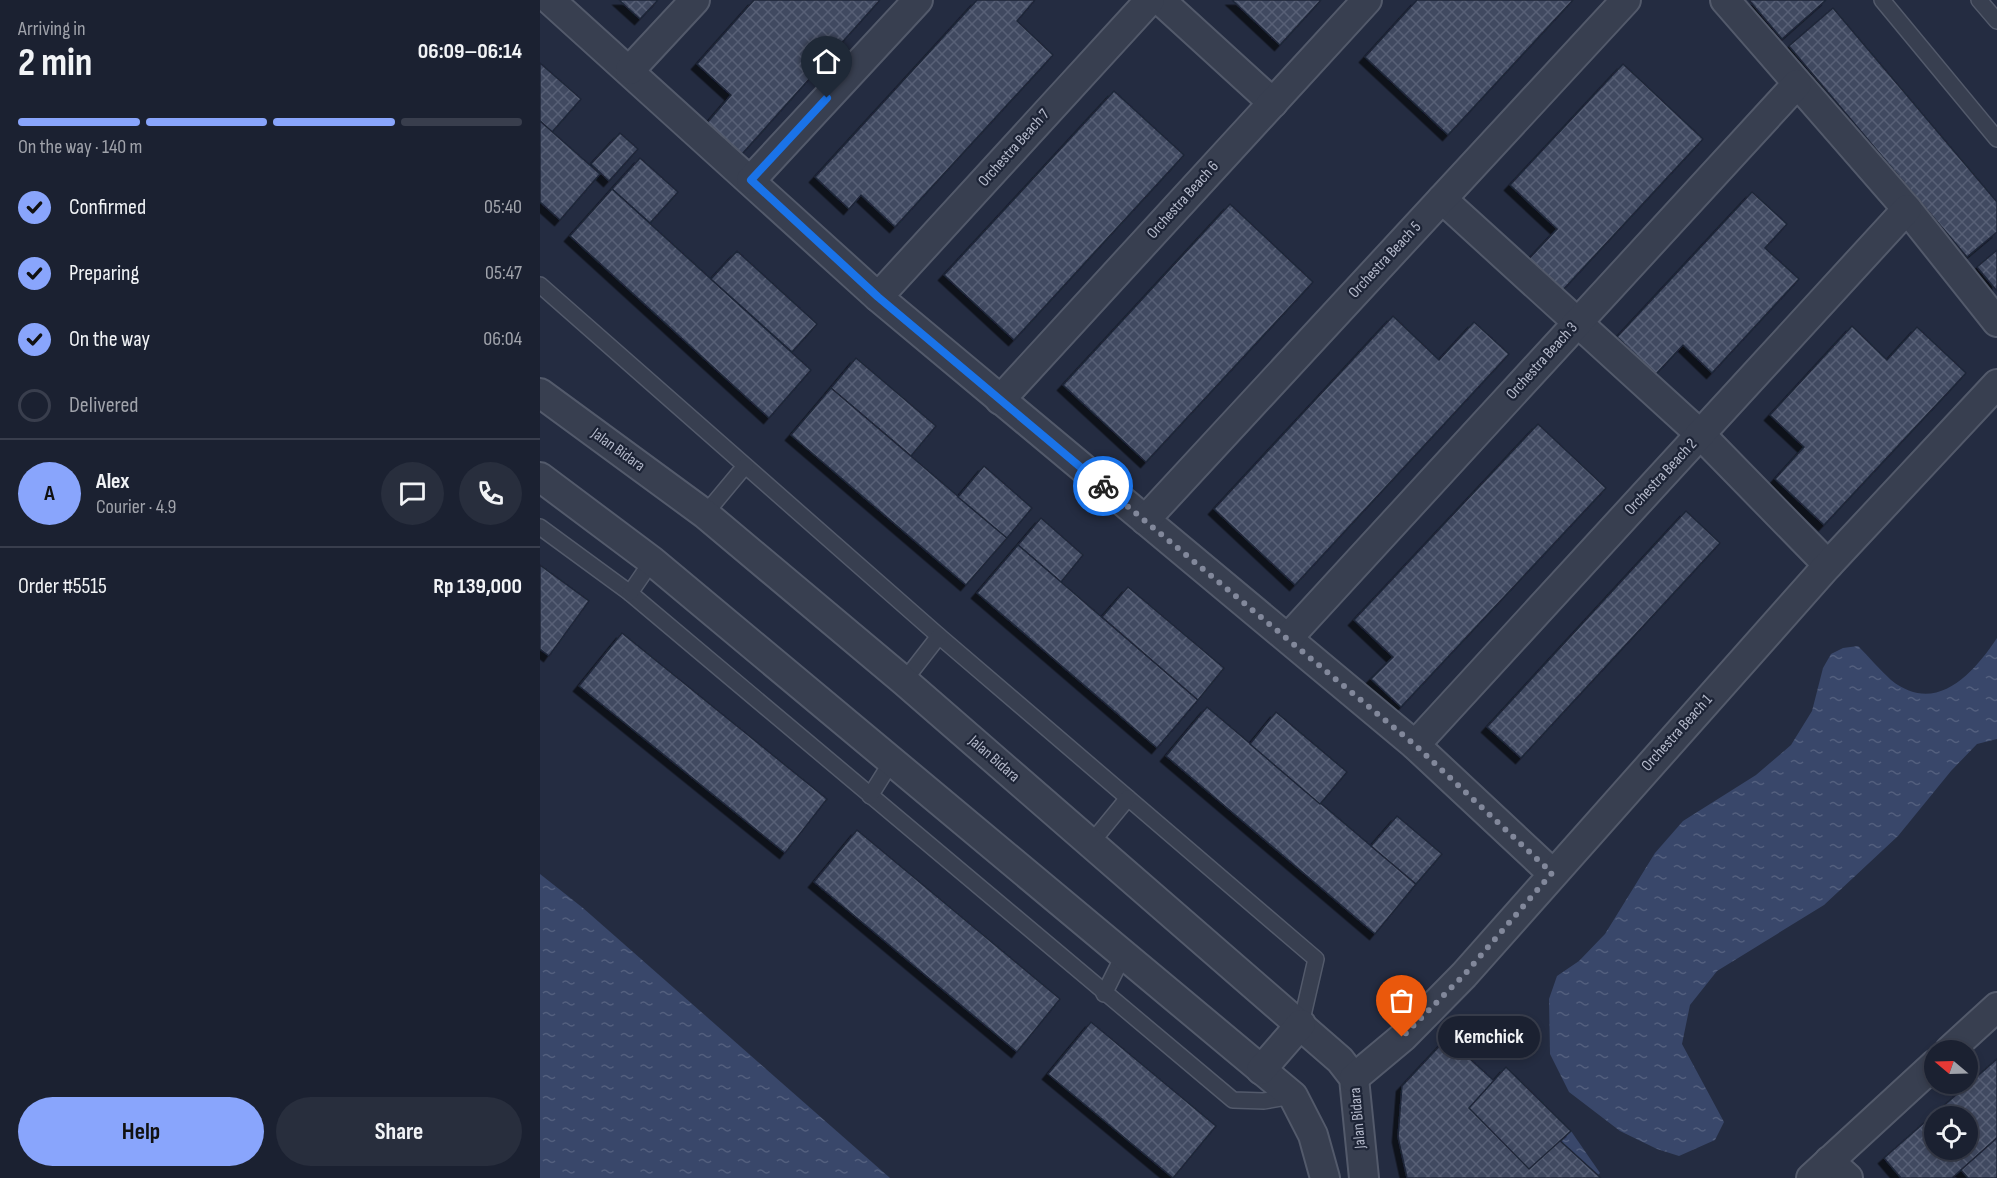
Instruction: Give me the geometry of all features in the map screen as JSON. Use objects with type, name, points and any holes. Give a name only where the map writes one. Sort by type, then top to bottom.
[{"type":"street","points":[[550,0],[630,70],[878,297],[1415,745],[1552,873]]},
{"type":"street","points":[[630,70],[695,0]]},
{"type":"street","points":[[751,180],[918,0]]},
{"type":"street","name":"Orchestra Beach 7","points":[[878,297],[1150,0]]},
{"type":"street","points":[[1160,0],[1273,103]]},
{"type":"street","name":"Orchestra Beach 6","points":[[1000,400],[1367,0]]},
{"type":"street","name":"Orchestra Beach 5","points":[[1145,520],[1626,0]]},
{"type":"street","points":[[1725,0],[1907,209],[1997,322]]},
{"type":"street","name":"Orchestra Beach 3","points":[[1288,638],[1797,84]]},
{"type":"street","points":[[1442,199],[1700,434],[1828,565]]},
{"type":"street","name":"Orchestra Beach 2","points":[[1415,745],[1907,209]]},
{"type":"street","name":"Orchestra Beach 1","points":[[1354,1078],[1402,1037],[1464,975],[1552,873],[1828,565],[1997,384]]},
{"type":"street","name":"Jalan Bidara","points":[[540,393],[705,514],[904,681],[1340,1060],[1354,1078],[1364,1178]]},
{"type":"street","points":[[540,477],[652,561],[1293,1096],[1313,1136],[1324,1178]]},
{"type":"street","points":[[1961,1040],[1997,1007]]},
{"type":"street","points":[[1261,1070],[1301,1024]]},
{"type":"street","points":[[1829,1172],[1924,1075]]},
{"type":"lane","points":[[1882,0],[1997,139]]},
{"type":"lane","points":[[1979,0],[1997,21]]},
{"type":"lane","points":[[540,285],[939,636],[1316,959],[1301,1024]]},
{"type":"lane","points":[[705,514],[745,466]]},
{"type":"lane","points":[[540,527],[630,593],[1104,994],[1233,1100],[1264,1101],[1293,1096]]},
{"type":"lane","points":[[630,593],[652,561]]},
{"type":"lane","points":[[904,681],[939,636]]},
{"type":"lane","points":[[870,796],[892,761]]},
{"type":"lane","points":[[1091,843],[1128,798]]},
{"type":"lane","points":[[1104,994],[1124,954]]},
{"type":"water","points":[[1997,638],[1997,739],[1977,744],[1951,771],[1898,836],[1824,905],[1717,971],[1690,1005],[1682,1044],[1724,1122],[1715,1140],[1679,1156],[1657,1149],[1620,1131],[1569,1092],[1550,1054],[1549,999],[1557,976],[1579,961],[1605,934],[1655,853],[1683,821],[1756,775],[1791,745],[1812,711],[1823,668],[1831,654],[1843,648],[1858,646],[1891,680],[1907,690],[1923,694],[1938,692],[1965,677]]},
{"type":"water","points":[[540,874],[583,908],[890,1178],[540,1178]]},
{"type":"water","points":[[1571,1131],[1600,1173],[1595,1178],[1529,1169]]},
{"type":"building","points":[[619,0],[658,0],[640,19]]},
{"type":"building","points":[[754,0],[880,0],[742,154],[707,123],[731,95],[697,64]]},
{"type":"building","points":[[977,0],[1035,0],[1017,21],[1053,55],[895,227],[861,195],[849,209],[815,177]]},
{"type":"building","points":[[1232,0],[1321,0],[1280,45]]},
{"type":"building","points":[[1417,0],[1573,0],[1448,135],[1365,57]]},
{"type":"building","points":[[1749,0],[1826,0],[1782,39]]},
{"type":"building","points":[[1833,8],[1997,202],[1997,232],[1967,257],[1789,46]]},
{"type":"building","points":[[540,63],[581,99],[552,132],[540,121]]},
{"type":"building","points":[[1623,64],[1703,139],[1560,293],[1526,262],[1557,229],[1510,185]]},
{"type":"building","points":[[1114,91],[1184,155],[1014,340],[944,275]]},
{"type":"building","points":[[540,121],[600,174],[560,220],[540,202]]},
{"type":"building","points":[[620,133],[638,149],[609,181],[591,164]]},
{"type":"building","points":[[640,158],[678,192],[650,223],[612,189]]},
{"type":"building","points":[[612,189],[811,370],[769,418],[570,236]]},
{"type":"building","points":[[1752,192],[1787,224],[1765,248],[1799,279],[1712,373],[1683,345],[1656,374],[1617,337]]},
{"type":"building","points":[[1230,204],[1313,282],[1146,462],[1063,385]]},
{"type":"building","points":[[1997,250],[1997,291],[1977,267]]},
{"type":"building","points":[[737,251],[817,324],[792,352],[711,279]]},
{"type":"building","points":[[1393,316],[1439,360],[1474,322],[1509,354],[1295,585],[1214,509]]},
{"type":"building","points":[[1852,326],[1887,360],[1917,327],[1966,373],[1824,525],[1775,479],[1804,447],[1770,415]]},
{"type":"building","points":[[856,358],[936,426],[911,456],[831,388]]},
{"type":"building","points":[[831,388],[1007,538],[966,585],[791,435]]},
{"type":"building","points":[[1538,424],[1606,488],[1401,707],[1371,679],[1393,657],[1354,620]]},
{"type":"building","points":[[984,466],[1032,508],[1007,538],[958,497]]},
{"type":"building","points":[[1686,511],[1720,543],[1521,758],[1487,727]]},
{"type":"building","points":[[1041,518],[1083,555],[1061,582],[1018,545]]},
{"type":"building","points":[[1018,545],[1198,700],[1157,748],[977,593]]},
{"type":"building","points":[[540,565],[589,601],[549,656],[540,649]]},
{"type":"building","points":[[1128,587],[1224,668],[1198,700],[1102,617]]},
{"type":"building","points":[[622,633],[827,799],[785,853],[579,686]]},
{"type":"building","points":[[1207,707],[1416,884],[1375,934],[1166,756]]},
{"type":"building","points":[[1276,712],[1347,772],[1320,804],[1250,744]]},
{"type":"building","points":[[1397,816],[1442,854],[1416,884],[1371,846]]},
{"type":"building","points":[[857,830],[1060,999],[1017,1052],[814,882]]},
{"type":"building","points":[[1091,1022],[1216,1126],[1173,1178],[1048,1074]]},
{"type":"building","points":[[1447,1038],[1601,1178],[1407,1178],[1398,1137],[1402,1086]]},
{"type":"building","points":[[1997,1059],[1997,1138],[1978,1155],[1978,1106],[1943,1106],[1957,1094],[1978,1094],[1978,1076]]},
{"type":"building","points":[[1506,1067],[1571,1131],[1529,1169],[1469,1108]]},
{"type":"building","points":[[1924,1123],[1924,1160],[1972,1160],[1952,1178],[1901,1178],[1884,1158]]},
{"type":"building","points":[[1997,1138],[1997,1178],[1968,1178],[1961,1170],[1972,1160],[1978,1160],[1978,1155]]},
{"type":"way so far","points":[[1103,486],[1415,745],[1552,873],[1464,975],[1402,1037]]},
{"type":"place","name":"Kemchick","points":[[1402,1037]]},
{"type":"route","points":[[827,98],[751,180],[878,297],[1103,486]]}]
